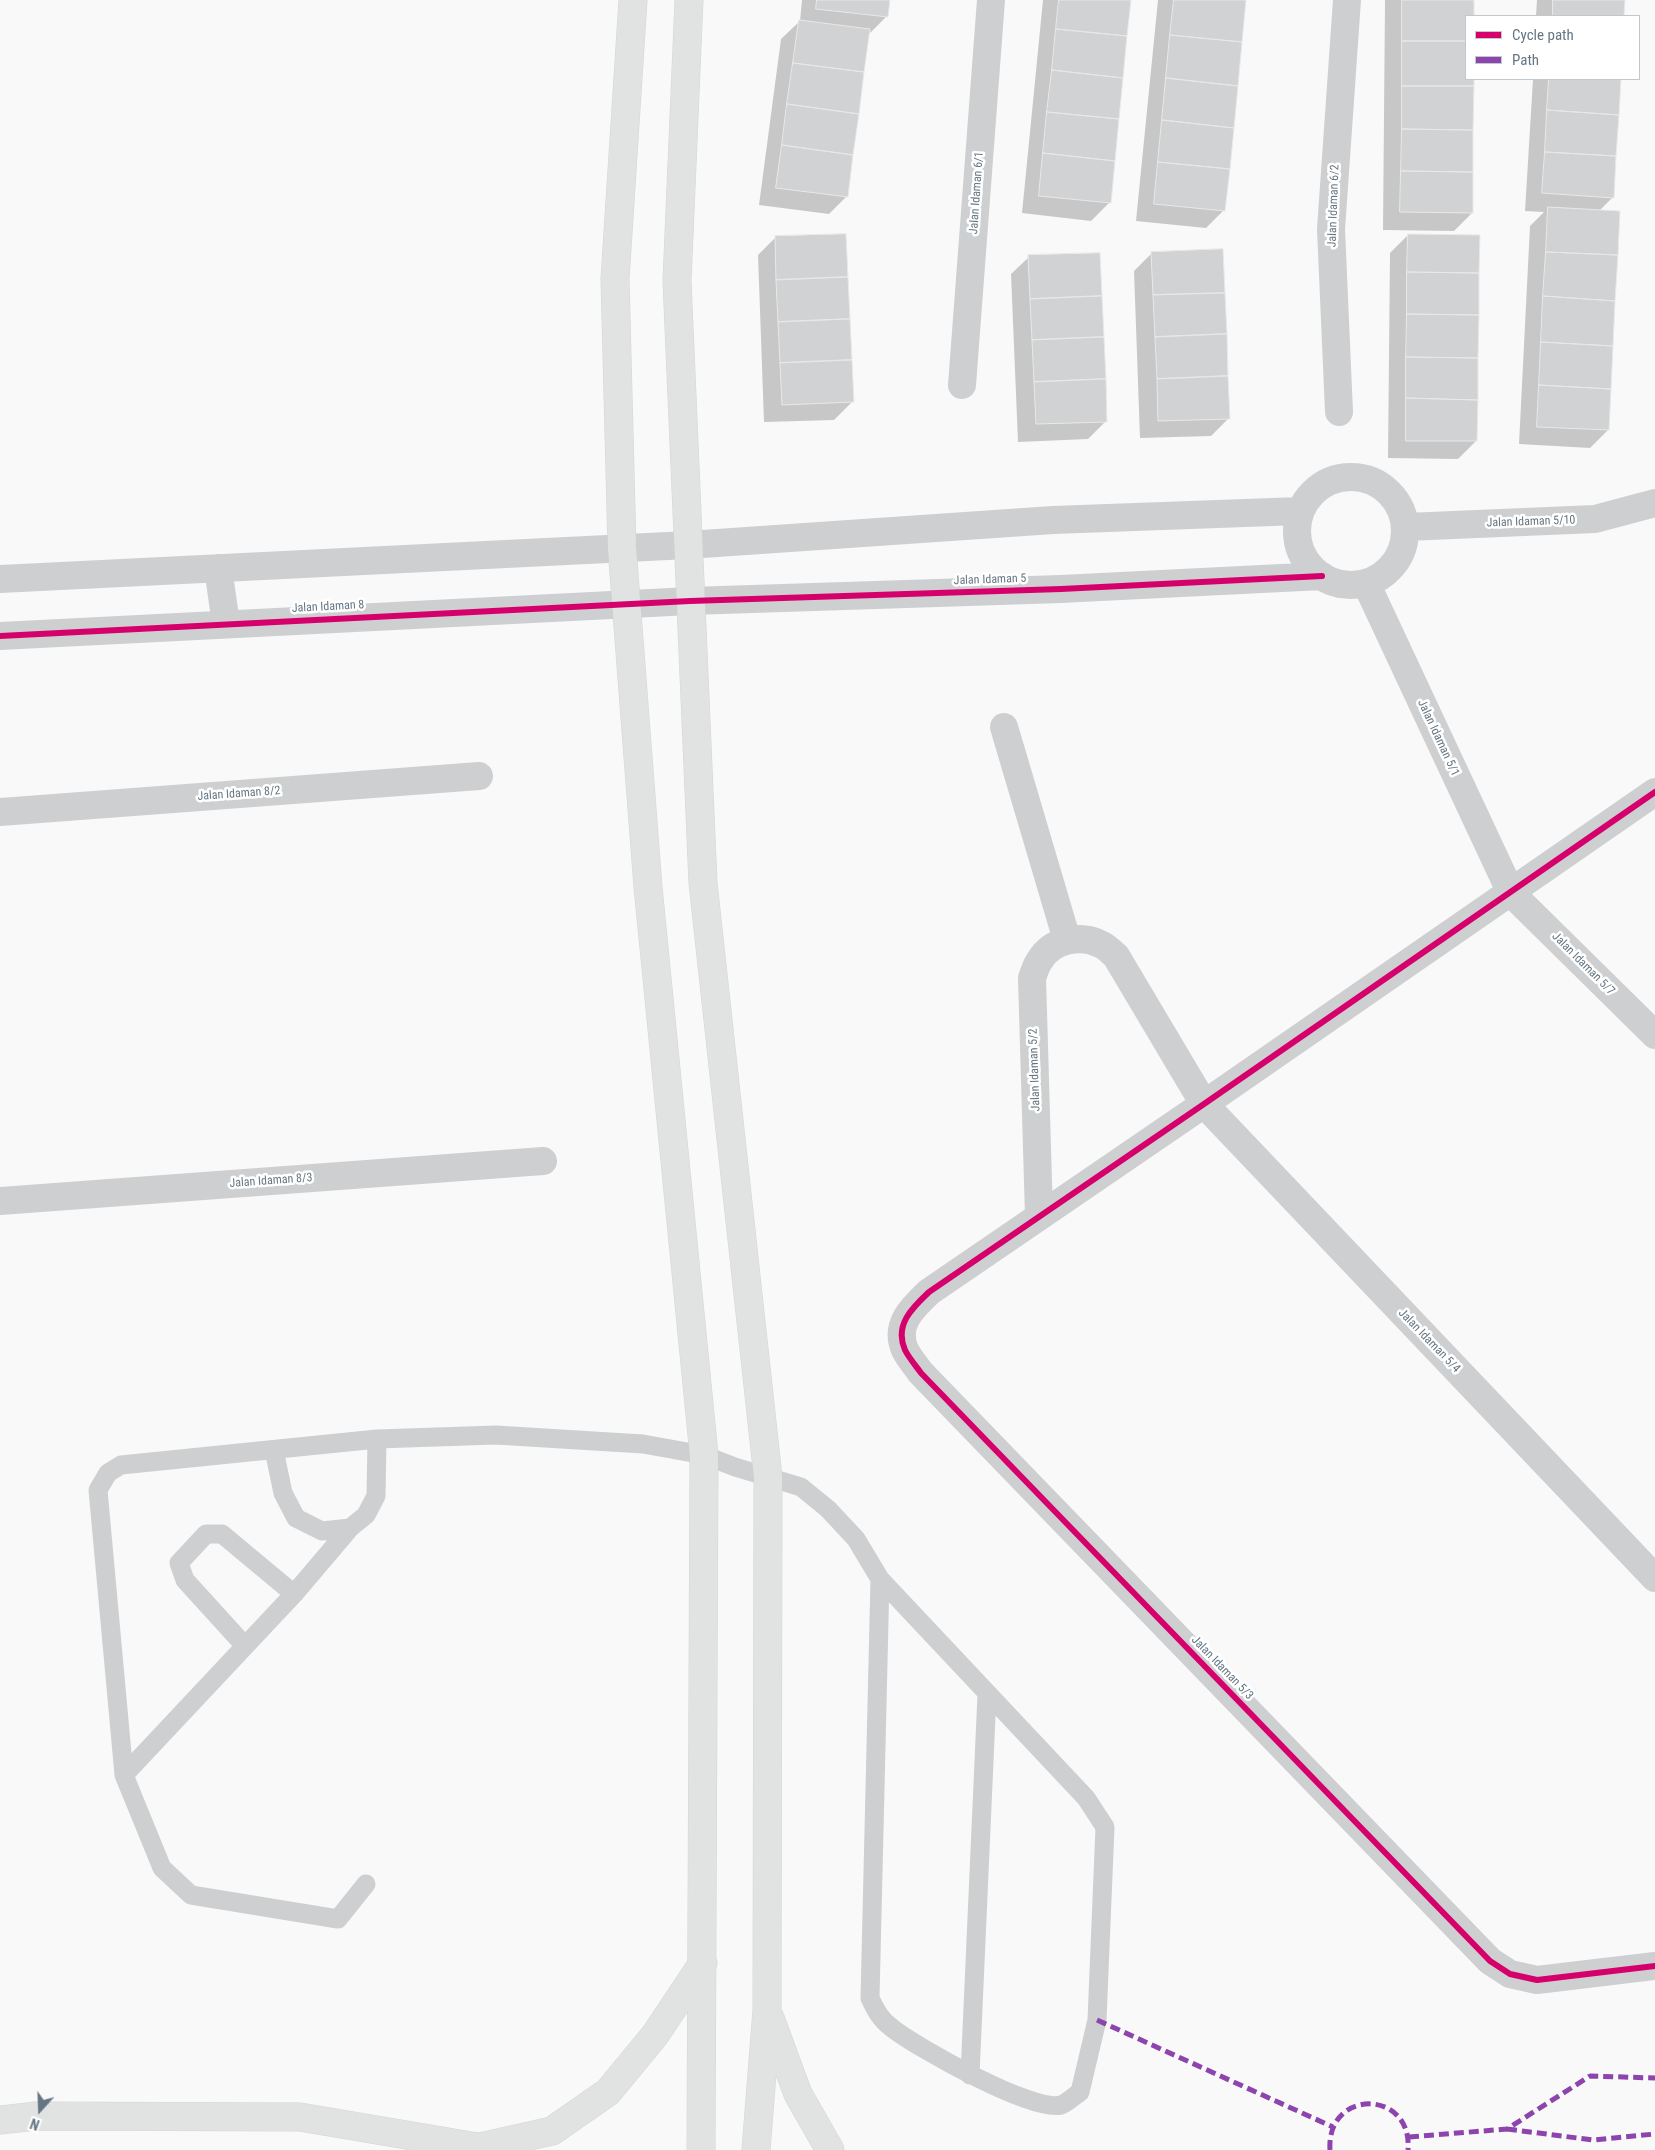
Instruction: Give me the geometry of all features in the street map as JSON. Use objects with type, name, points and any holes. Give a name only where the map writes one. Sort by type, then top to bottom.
[{"type":"main road","points":[[633,0],[615,279],[622,548],[648,887],[704,1455],[701,2150]]},
{"type":"main road","points":[[689,0],[677,282],[704,883],[768,1476],[767,2010],[756,2150]]},
{"type":"main road","points":[[0,2120],[36,2116],[300,2118],[486,2149],[552,2130],[608,2092],[655,2036],[703,1963]]},
{"type":"main road","points":[[767,2010],[798,2094],[830,2150]]},
{"type":"street","name":"Jalan Idaman 6/1","points":[[962,385],[991,0]]},
{"type":"street","name":"Jalan Idaman 6/2","points":[[1339,412],[1331,229],[1347,0]]},
{"type":"street","points":[[1341,477],[1359,477],[1377,483],[1392,494],[1401,509],[1406,527],[1404,545],[1396,562],[1383,575],[1366,583],[1351,585],[1336,583],[1322,576],[1308,564],[1299,548],[1297,530],[1300,511],[1310,495],[1324,484],[1341,477]]},
{"type":"street","name":"Jalan Idaman 5/10","points":[[1406,527],[1594,519],[1655,503]]},
{"type":"street","points":[[0,579],[688,545],[1053,520],[1300,511]]},
{"type":"street","points":[[218,568],[226,624]]},
{"type":"street","name":"Jalan Idaman 5","points":[[658,603],[1061,589],[1322,576]]},
{"type":"street","name":"Jalan Idaman 5/1","points":[[1366,583],[1511,893]]},
{"type":"street","name":"Jalan Idaman 8","points":[[0,636],[658,603]]},
{"type":"street","points":[[1004,727],[1067,940],[1084,939],[1101,944],[1116,956],[1204,1104]]},
{"type":"street","name":"Jalan Idaman 8/2","points":[[0,812],[479,776]]},
{"type":"street","name":"Jalan Idaman 5/3","points":[[1655,792],[1511,893],[929,1292],[910,1309],[901,1330],[905,1350],[922,1373],[1490,1961],[1510,1974],[1537,1980],[1655,1966]]},
{"type":"street","name":"Jalan Idaman 5/7","points":[[1511,893],[1655,1035]]},
{"type":"street","name":"Jalan Idaman 5/2","points":[[1039,1216],[1032,978],[1040,959],[1052,947],[1067,940]]},
{"type":"street","name":"Jalan Idaman 5/4","points":[[1204,1104],[1655,1578]]},
{"type":"street","name":"Jalan Idaman 8/3","points":[[0,1201],[543,1162]]},
{"type":"lane","points":[[366,1884],[338,1919],[191,1895],[162,1868],[124,1774],[98,1490],[108,1473],[121,1465],[318,1444],[377,1439],[496,1435],[643,1444],[704,1455],[735,1467],[801,1487],[828,1509],[856,1539],[880,1579],[1086,1798],[1105,1827],[1097,2020],[1080,2092],[1061,2105],[1040,2104],[970,2075],[893,2029],[877,2014],[870,1998],[880,1579]]},
{"type":"lane","points":[[124,1774],[294,1594],[350,1528],[366,1515],[376,1496],[377,1439]]},
{"type":"lane","points":[[274,1450],[283,1493],[296,1518],[322,1531],[350,1528]]},
{"type":"lane","points":[[245,1646],[184,1580],[179,1563],[199,1541],[206,1534],[222,1534],[294,1594]]},
{"type":"lane","points":[[970,2075],[987,1694]]},
{"type":"building","points":[[817,0],[890,0],[888,17],[816,9]]},
{"type":"building","points":[[1059,0],[1131,0],[1127,36],[1056,29]]},
{"type":"building","points":[[1174,0],[1246,0],[1242,42],[1170,35]]},
{"type":"building","points":[[1402,0],[1474,0],[1474,15],[1465,15],[1465,41],[1402,41]]},
{"type":"building","points":[[1553,0],[1625,0],[1624,15],[1553,15]]},
{"type":"building","points":[[799,20],[870,29],[864,72],[793,63]]},
{"type":"building","points":[[1056,29],[1127,36],[1123,78],[1052,70]]},
{"type":"building","points":[[1170,35],[1242,42],[1238,86],[1166,78]]},
{"type":"building","points":[[1402,41],[1465,41],[1465,80],[1474,80],[1474,86],[1402,86]]},
{"type":"building","points":[[793,63],[864,72],[859,114],[787,104]]},
{"type":"building","points":[[1052,70],[1123,78],[1119,119],[1047,112]]},
{"type":"building","points":[[1166,78],[1238,86],[1234,128],[1162,120]]},
{"type":"building","points":[[1549,80],[1621,80],[1619,115],[1547,110]]},
{"type":"building","points":[[1402,86],[1474,86],[1473,130],[1402,129]]},
{"type":"building","points":[[787,104],[859,114],[853,155],[782,145]]},
{"type":"building","points":[[1547,110],[1619,115],[1616,156],[1545,152]]},
{"type":"building","points":[[1047,112],[1119,119],[1115,161],[1043,153]]},
{"type":"building","points":[[1162,120],[1234,128],[1230,169],[1158,162]]},
{"type":"building","points":[[1402,129],[1473,130],[1473,172],[1401,171]]},
{"type":"building","points":[[782,145],[853,155],[848,197],[776,188]]},
{"type":"building","points":[[1545,152],[1616,156],[1614,198],[1542,193]]},
{"type":"building","points":[[1043,153],[1115,161],[1111,203],[1039,196]]},
{"type":"building","points":[[1158,162],[1230,169],[1225,211],[1154,204]]},
{"type":"building","points":[[1401,171],[1473,172],[1473,213],[1400,212]]},
{"type":"building","points":[[1548,207],[1620,211],[1618,255],[1546,252]]},
{"type":"building","points":[[846,234],[848,277],[776,280],[775,236]]},
{"type":"building","points":[[1408,234],[1480,235],[1479,273],[1407,272]]},
{"type":"building","points":[[1223,249],[1225,293],[1153,295],[1151,252]]},
{"type":"building","points":[[1546,252],[1618,255],[1615,301],[1543,296]]},
{"type":"building","points":[[1100,253],[1102,296],[1030,299],[1028,255]]},
{"type":"building","points":[[1407,272],[1479,273],[1479,315],[1407,314]]},
{"type":"building","points":[[848,277],[850,319],[778,322],[776,280]]},
{"type":"building","points":[[1225,293],[1227,334],[1155,337],[1153,295]]},
{"type":"building","points":[[1102,296],[1104,337],[1032,340],[1030,299]]},
{"type":"building","points":[[1543,296],[1615,301],[1613,346],[1541,342]]},
{"type":"building","points":[[1407,314],[1479,315],[1478,358],[1406,357]]},
{"type":"building","points":[[850,319],[852,360],[780,363],[778,322]]},
{"type":"building","points":[[1227,334],[1228,376],[1157,379],[1155,337]]},
{"type":"building","points":[[1104,337],[1106,379],[1034,382],[1032,340]]},
{"type":"building","points":[[1541,342],[1613,346],[1611,389],[1539,385]]},
{"type":"building","points":[[1406,357],[1478,358],[1478,400],[1406,398]]},
{"type":"building","points":[[852,360],[854,402],[782,405],[780,363]]},
{"type":"building","points":[[1228,376],[1230,419],[1158,421],[1157,379]]},
{"type":"building","points":[[1106,379],[1107,422],[1036,424],[1034,382]]},
{"type":"building","points":[[1539,385],[1611,389],[1609,430],[1537,427]]},
{"type":"building","points":[[1406,398],[1478,400],[1477,441],[1406,441]]},
{"type":"marked path","points":[[1097,2020],[1333,2127]]},
{"type":"marked path","points":[[1409,2137],[1507,2129],[1590,2076],[1655,2078]]},
{"type":"marked path","points":[[1330,2150],[1332,2130],[1341,2115],[1354,2107],[1369,2104],[1384,2107],[1397,2116],[1406,2130],[1408,2150]]},
{"type":"marked path","points":[[1507,2129],[1593,2140],[1655,2134]]},
{"type":"cycle path","points":[[0,636],[690,601],[1061,589],[1322,576]]},
{"type":"cycle path","points":[[1655,792],[929,1292],[906,1318],[902,1333],[905,1350],[921,1373],[1490,1961],[1510,1974],[1537,1980],[1655,1966]]}]
